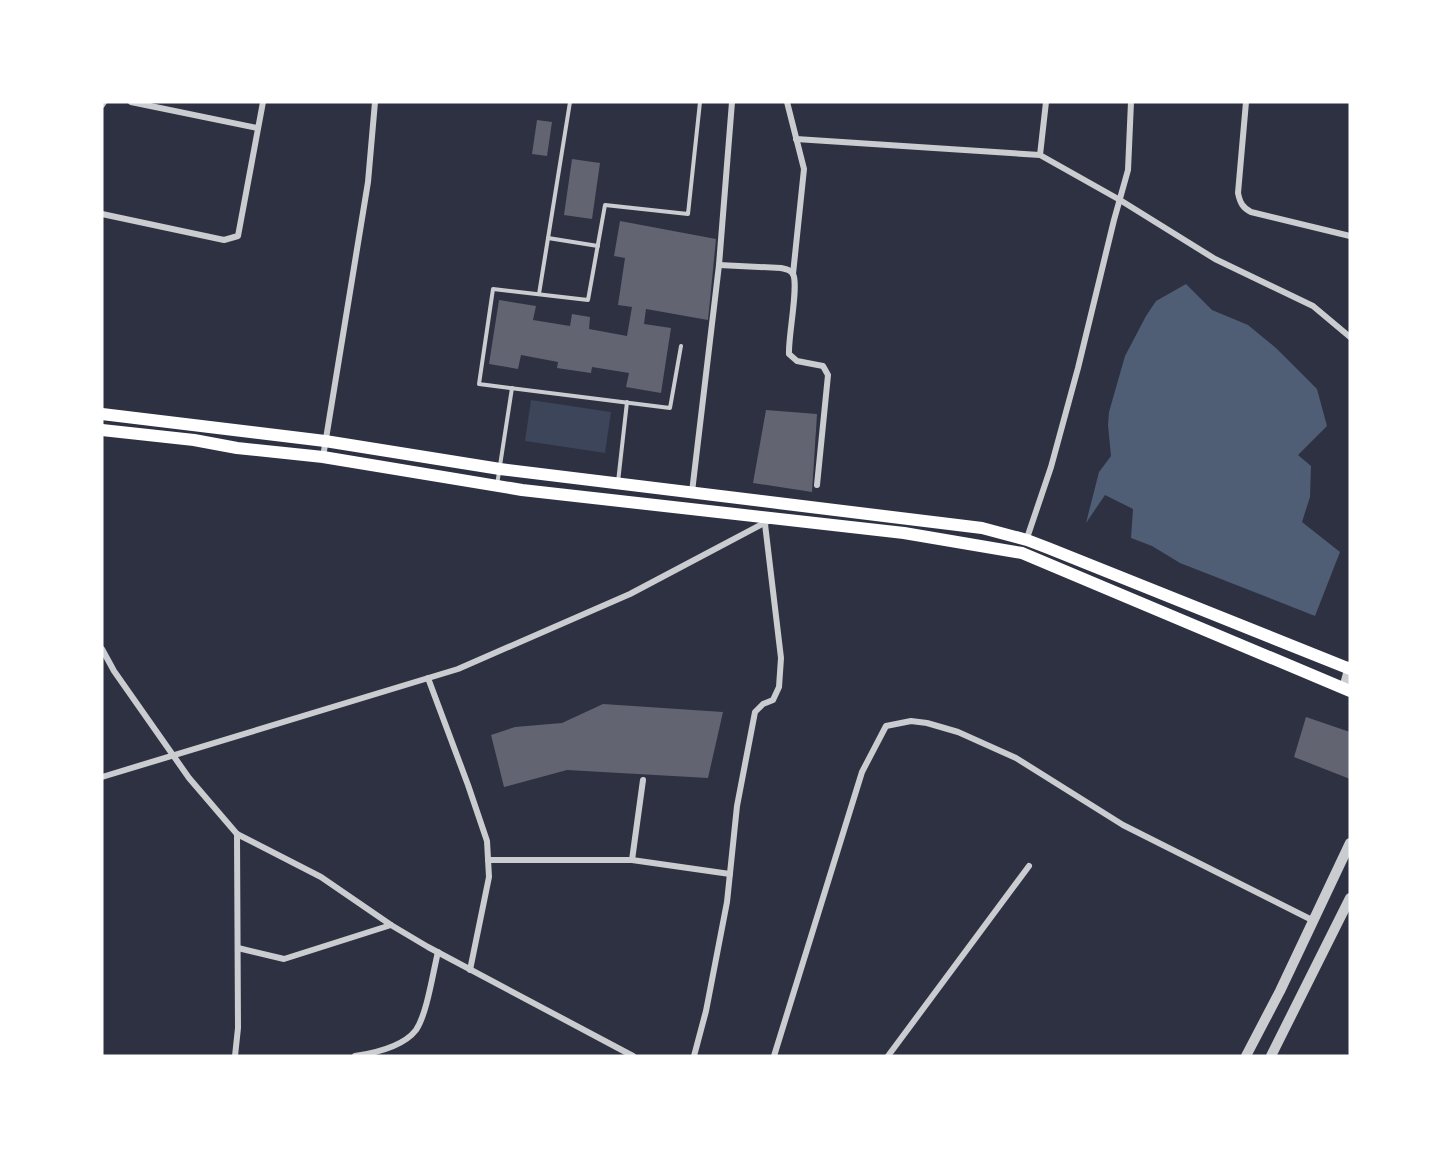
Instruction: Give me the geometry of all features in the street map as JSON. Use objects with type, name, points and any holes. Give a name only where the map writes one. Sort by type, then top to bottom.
[{"type":"main road","points":[[102,414],[325,441],[500,469],[982,528],[1027,540],[1350,668]]},
{"type":"main road","points":[[102,430],[323,457],[522,490],[769,522],[904,533],[1022,553],[1347,690]]},
{"type":"street","points":[[131,102],[257,128]]},
{"type":"street","points":[[102,214],[224,240],[238,236],[263,102]]},
{"type":"street","points":[[323,457],[368,182],[375,102]]},
{"type":"street","points":[[692,492],[718,265],[732,102]]},
{"type":"street","points":[[787,102],[804,169],[793,274],[789,354],[797,361],[823,366],[828,375],[817,485]]},
{"type":"street","points":[[1040,155],[1046,102]]},
{"type":"street","points":[[1022,553],[1051,467],[1128,170],[1131,102]]},
{"type":"street","points":[[1246,102],[1238,193],[1240,203],[1251,212],[1350,236]]},
{"type":"street","points":[[796,139],[1040,155],[1120,200],[1215,259],[1313,306],[1350,337]]},
{"type":"street","points":[[718,265],[781,268],[793,274]]},
{"type":"street","points":[[102,777],[458,669],[630,594],[769,522],[781,658],[779,687],[773,700],[763,704],[755,712],[737,806],[727,902],[706,1011],[694,1056]]},
{"type":"street","points":[[102,650],[114,672],[189,778],[237,834],[321,877],[391,925],[470,970],[633,1056]]},
{"type":"street","points":[[1347,690],[1350,668]]},
{"type":"street","points":[[428,678],[486,841],[487,886],[470,970]]},
{"type":"street","points":[[774,1056],[862,772],[886,726],[911,721],[927,723],[958,732],[1016,758],[1123,825],[1314,921]]},
{"type":"street","points":[[632,860],[643,780]]},
{"type":"street","points":[[235,1056],[238,1028],[237,834]]},
{"type":"street","points":[[1246,1056],[1314,921],[1350,843]]},
{"type":"street","points":[[488,860],[632,860],[730,874]]},
{"type":"street","points":[[888,1056],[1029,866]]},
{"type":"street","points":[[1271,1056],[1350,898]]},
{"type":"street","points":[[238,948],[284,959],[391,925]]},
{"type":"street","points":[[355,1056],[374,1053],[395,1044],[417,1029],[438,952]]},
{"type":"lane","points":[[539,294],[570,102]]},
{"type":"lane","points":[[681,346],[670,408],[479,384],[493,289],[588,300],[605,205],[688,214],[700,102]]},
{"type":"lane","points":[[548,238],[598,246]]},
{"type":"lane","points":[[497,485],[512,388]]},
{"type":"lane","points":[[618,484],[627,402]]},
{"type":"shaded area","points":[[1186,284],[1212,310],[1248,325],[1276,348],[1317,389],[1327,426],[1298,455],[1311,466],[1310,497],[1302,522],[1340,552],[1315,616],[1180,563],[1152,546],[1131,538],[1133,509],[1105,495],[1086,523],[1099,472],[1111,456],[1109,412],[1125,356],[1156,301]]},
{"type":"shaded area","points":[[531,400],[611,412],[605,453],[525,441]]},
{"type":"building","points":[[537,120],[552,122],[547,156],[532,154]]},
{"type":"building","points":[[572,159],[600,163],[592,219],[564,215]]},
{"type":"building","points":[[620,221],[716,239],[708,320],[646,309],[644,324],[671,328],[661,393],[626,387],[629,373],[592,367],[591,373],[557,368],[558,362],[521,355],[518,369],[489,364],[499,300],[536,306],[533,320],[570,326],[572,314],[590,317],[589,329],[627,336],[632,307],[618,305],[625,258],[614,256]]},
{"type":"building","points":[[766,410],[817,414],[812,492],[753,483]]},
{"type":"building","points":[[603,704],[723,712],[708,778],[567,770],[504,787],[491,735],[515,727],[562,723]]},
{"type":"building","points":[[1306,717],[1350,732],[1350,779],[1294,757]]}]
